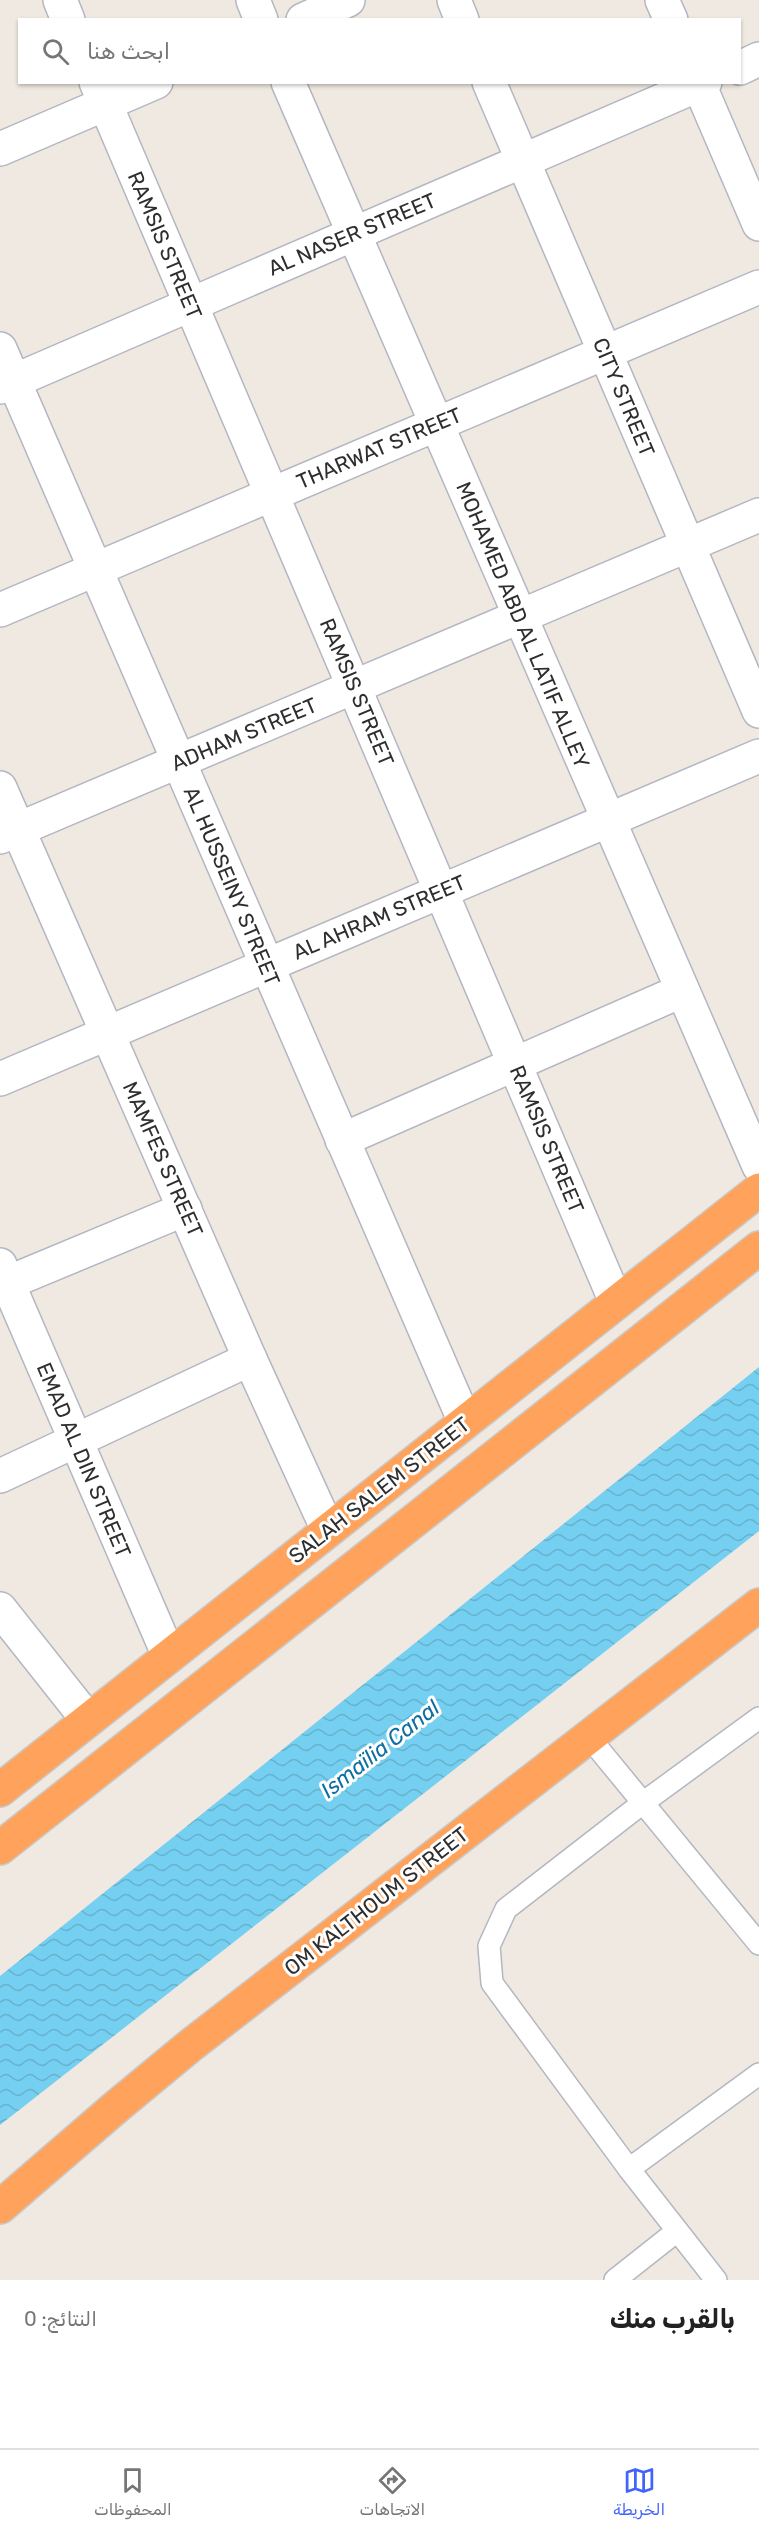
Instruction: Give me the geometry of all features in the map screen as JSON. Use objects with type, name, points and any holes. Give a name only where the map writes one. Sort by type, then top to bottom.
[{"type":"highway","name":"SALAH SALEM STREET","points":[[0,1790],[759,1190]]},
{"type":"highway","points":[[0,1848],[759,1248]]},
{"type":"highway","name":"OM KALTHOUM STREET","points":[[0,2207],[191,2045],[759,1605]]},
{"type":"street","points":[[60,0],[67,18]]},
{"type":"street","points":[[253,0],[260,18]]},
{"type":"street","points":[[308,18],[348,0]]},
{"type":"street","points":[[454,0],[461,18]]},
{"type":"street","points":[[662,0],[670,18]]},
{"type":"street","points":[[741,68],[759,59]]},
{"type":"street","points":[[0,149],[100,93],[146,84]]},
{"type":"street","name":"MOHAMED ABD AL LATIF ALLEY","points":[[289,84],[681,992],[759,1166]]},
{"type":"street","name":"CITY STREET","points":[[490,84],[759,711]]},
{"type":"street","name":"AL NASER STREET","points":[[7,384],[699,84]]},
{"type":"street","points":[[701,84],[759,224]]},
{"type":"street","name":"RAMSIS STREET","points":[[100,93],[616,1302]]},
{"type":"street","name":"THARWAT STREET","points":[[0,610],[759,287]]},
{"type":"street","name":"AL HUSSEINY STREET","points":[[0,349],[7,384],[95,569],[465,1422]]},
{"type":"street","name":"ADHAM STREET","points":[[9,833],[759,515]]},
{"type":"street","name":"AL AHRAM STREET","points":[[0,1079],[759,756]]},
{"type":"street","name":"MAMFES STREET","points":[[0,788],[9,833],[108,1033],[250,1359],[328,1530]]},
{"type":"street","points":[[342,1140],[681,992]]},
{"type":"street","points":[[3,1278],[185,1209]]},
{"type":"street","name":"EMAD AL DIN STREET","points":[[3,1278],[169,1656]]},
{"type":"street","points":[[0,1476],[250,1359]]},
{"type":"street","points":[[0,1609],[88,1720]]},
{"type":"lane","points":[[716,2280],[629,2169],[492,1983],[489,1946],[506,1910],[644,1802],[759,1718]]},
{"type":"lane","points":[[588,1736],[759,1944]]},
{"type":"lane","points":[[629,2169],[759,2074]]},
{"type":"lane","points":[[615,2280],[676,2231]]},
{"type":"water","name":"Ismaïlia Canal","points":[[759,1367],[759,1531],[0,2125],[0,1976]]}]
